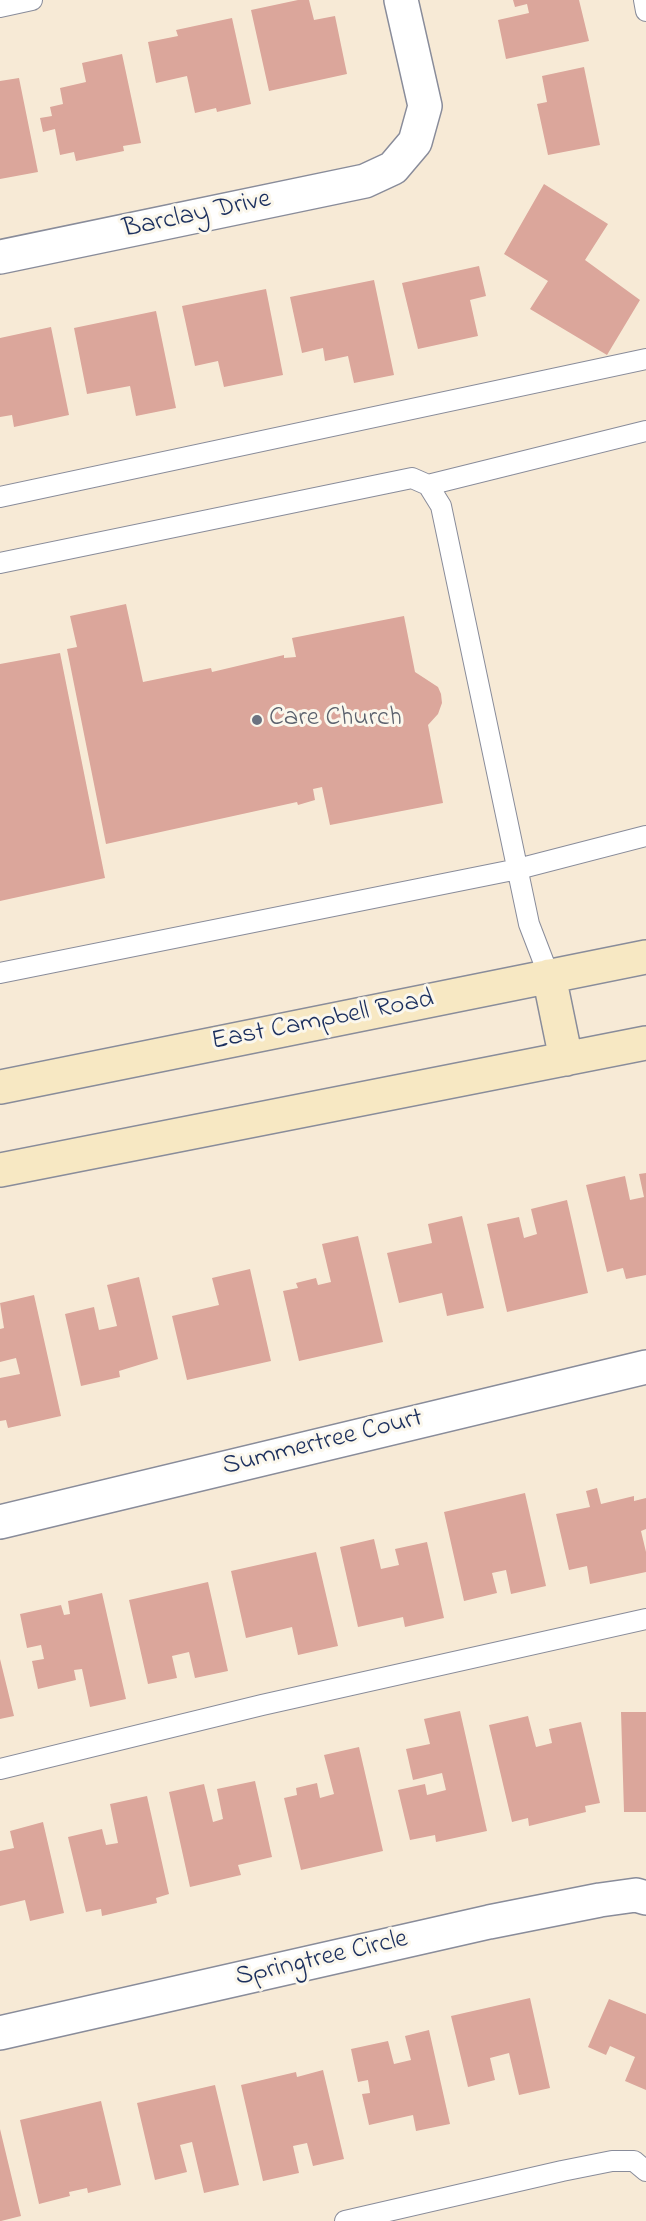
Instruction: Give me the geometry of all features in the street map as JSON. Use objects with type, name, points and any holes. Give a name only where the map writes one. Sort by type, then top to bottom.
[{"type":"main road","name":"East Campbell Road","points":[[0,1087],[646,957]]},
{"type":"main road","points":[[549,976],[566,1059]]},
{"type":"main road","points":[[0,1170],[646,1043]]},
{"type":"street","name":"Barclay Drive","points":[[0,257],[365,181],[393,168],[415,142],[424,106],[401,0]]},
{"type":"street","name":"Summertree Court","points":[[0,1522],[646,1366]]},
{"type":"street","name":"Springtree Circle","points":[[0,2033],[489,1922],[600,1900],[636,1895],[646,1898]]},
{"type":"lane","points":[[0,7],[32,0]]},
{"type":"lane","points":[[644,0],[646,11]]},
{"type":"lane","points":[[0,497],[646,359]]},
{"type":"lane","points":[[428,485],[646,431]]},
{"type":"lane","points":[[0,563],[412,478],[428,485],[441,506],[530,924],[549,976]]},
{"type":"lane","points":[[0,973],[518,869],[646,836]]},
{"type":"lane","points":[[0,1769],[262,1705],[646,1618]]},
{"type":"lane","points":[[345,2221],[612,2161],[634,2161],[646,2171]]},
{"type":"building","points":[[298,0],[309,0],[314,20],[335,16],[347,74],[269,91],[251,10]]},
{"type":"building","points":[[513,0],[579,0],[589,41],[506,59],[498,20],[529,13],[527,4],[515,7]]},
{"type":"building","points":[[232,18],[251,104],[217,112],[216,108],[195,113],[187,76],[156,83],[148,42],[178,36],[176,30]]},
{"type":"building","points":[[122,54],[141,143],[123,146],[124,151],[76,161],[74,152],[60,155],[55,129],[43,132],[40,118],[52,116],[50,107],[63,104],[60,88],[86,82],[82,63]]},
{"type":"building","points":[[584,67],[600,145],[548,155],[537,104],[547,102],[542,76]]},
{"type":"building","points":[[19,78],[38,172],[0,179],[0,81]]},
{"type":"building","points":[[544,184],[608,224],[585,260],[640,300],[607,355],[530,309],[548,281],[504,254]]},
{"type":"building","points":[[479,266],[486,296],[470,300],[478,336],[418,349],[402,283]]},
{"type":"building","points":[[374,280],[394,375],[354,383],[348,356],[325,361],[323,348],[302,353],[290,297]]},
{"type":"building","points":[[266,289],[283,375],[224,387],[218,361],[195,366],[182,306]]},
{"type":"building","points":[[156,311],[176,408],[136,416],[130,386],[87,394],[74,328]]},
{"type":"building","points":[[51,327],[69,415],[14,427],[12,415],[0,417],[0,338]]},
{"type":"building","name":"Care Church","points":[[126,604],[143,682],[211,668],[212,672],[284,655],[284,658],[296,657],[292,638],[404,616],[415,672],[438,687],[441,694],[442,703],[438,714],[428,725],[443,803],[330,825],[322,787],[313,789],[315,800],[298,805],[297,802],[106,844],[67,649],[77,647],[70,616]]},
{"type":"building","points":[[60,653],[105,878],[0,901],[0,664]]},
{"type":"building","points":[[646,1173],[646,1275],[626,1279],[623,1268],[607,1272],[586,1185],[625,1176],[630,1200],[644,1197],[639,1174]]},
{"type":"building","points":[[567,1200],[588,1293],[507,1312],[487,1224],[519,1217],[524,1238],[537,1234],[531,1209]]},
{"type":"building","points":[[462,1216],[484,1308],[447,1316],[442,1293],[399,1303],[387,1253],[432,1243],[428,1224]]},
{"type":"building","points":[[358,1236],[383,1342],[299,1361],[283,1291],[298,1288],[296,1283],[316,1278],[318,1285],[331,1282],[322,1244]]},
{"type":"building","points":[[250,1269],[271,1361],[187,1380],[172,1316],[219,1305],[212,1278]]},
{"type":"building","points":[[139,1277],[158,1359],[119,1371],[120,1377],[81,1386],[65,1314],[94,1307],[99,1330],[117,1326],[107,1285]]},
{"type":"building","points":[[34,1295],[61,1416],[8,1428],[6,1420],[0,1421],[0,1378],[20,1374],[16,1358],[0,1362],[0,1329],[4,1328],[0,1303]]},
{"type":"building","points":[[597,1488],[601,1504],[634,1496],[634,1501],[646,1498],[646,1529],[641,1531],[646,1552],[646,1572],[590,1584],[587,1566],[569,1570],[556,1514],[590,1507],[586,1491]]},
{"type":"building","points":[[525,1493],[546,1586],[511,1594],[506,1570],[492,1573],[497,1593],[464,1601],[444,1512]]},
{"type":"building","points":[[374,1539],[381,1569],[399,1565],[395,1549],[427,1542],[444,1618],[405,1627],[403,1617],[358,1627],[340,1547]]},
{"type":"building","points":[[316,1552],[338,1646],[298,1655],[292,1627],[246,1638],[231,1571]]},
{"type":"building","points":[[208,1582],[228,1671],[195,1678],[189,1652],[172,1656],[177,1678],[148,1684],[129,1600]]},
{"type":"building","points":[[102,1593],[126,1699],[90,1707],[82,1669],[74,1670],[76,1680],[38,1689],[32,1661],[44,1659],[41,1645],[27,1648],[20,1614],[61,1605],[64,1615],[70,1614],[68,1601]]},
{"type":"building","points":[[0,1659],[14,1716],[0,1719]]},
{"type":"building","points":[[460,1711],[487,1831],[436,1842],[435,1835],[410,1840],[398,1790],[425,1784],[427,1795],[446,1790],[442,1773],[413,1780],[406,1749],[430,1744],[424,1719]]},
{"type":"building","points":[[621,1712],[646,1712],[646,1812],[624,1812]]},
{"type":"building","points":[[528,1716],[536,1747],[552,1743],[549,1729],[581,1722],[600,1803],[585,1806],[586,1812],[529,1826],[528,1818],[512,1822],[489,1725]]},
{"type":"building","points":[[359,1747],[383,1851],[301,1870],[284,1798],[297,1795],[296,1788],[317,1783],[320,1798],[334,1794],[324,1755]]},
{"type":"building","points":[[255,1781],[272,1857],[238,1865],[241,1875],[190,1887],[169,1792],[204,1784],[213,1822],[223,1819],[217,1789]]},
{"type":"building","points":[[147,1796],[169,1894],[156,1898],[157,1903],[102,1916],[101,1909],[86,1912],[68,1837],[102,1829],[106,1845],[118,1843],[110,1804]]},
{"type":"building","points":[[43,1822],[64,1913],[30,1921],[25,1900],[0,1906],[0,1851],[14,1848],[10,1831]]},
{"type":"building","points":[[530,1998],[550,2088],[519,2095],[509,2053],[490,2058],[495,2080],[468,2087],[451,2016]]},
{"type":"building","points":[[609,1999],[646,2014],[646,2090],[625,2081],[635,2057],[610,2046],[606,2055],[588,2047]]},
{"type":"building","points":[[429,2030],[450,2124],[416,2131],[413,2115],[369,2125],[362,2094],[370,2093],[368,2080],[358,2082],[351,2049],[388,2041],[394,2064],[411,2060],[405,2036]]},
{"type":"building","points":[[323,2070],[344,2159],[313,2166],[307,2143],[293,2146],[299,2173],[263,2181],[241,2085],[296,2072],[297,2077]]},
{"type":"building","points":[[215,2085],[239,2185],[204,2193],[192,2142],[180,2145],[187,2172],[155,2180],[137,2103]]},
{"type":"building","points":[[101,2101],[121,2185],[88,2193],[87,2188],[69,2192],[70,2196],[39,2204],[20,2120]]},
{"type":"building","points":[[0,2129],[21,2216],[1,2221],[0,2221]]},
{"type":"place","name":"Care Church","points":[[257,720]]}]
